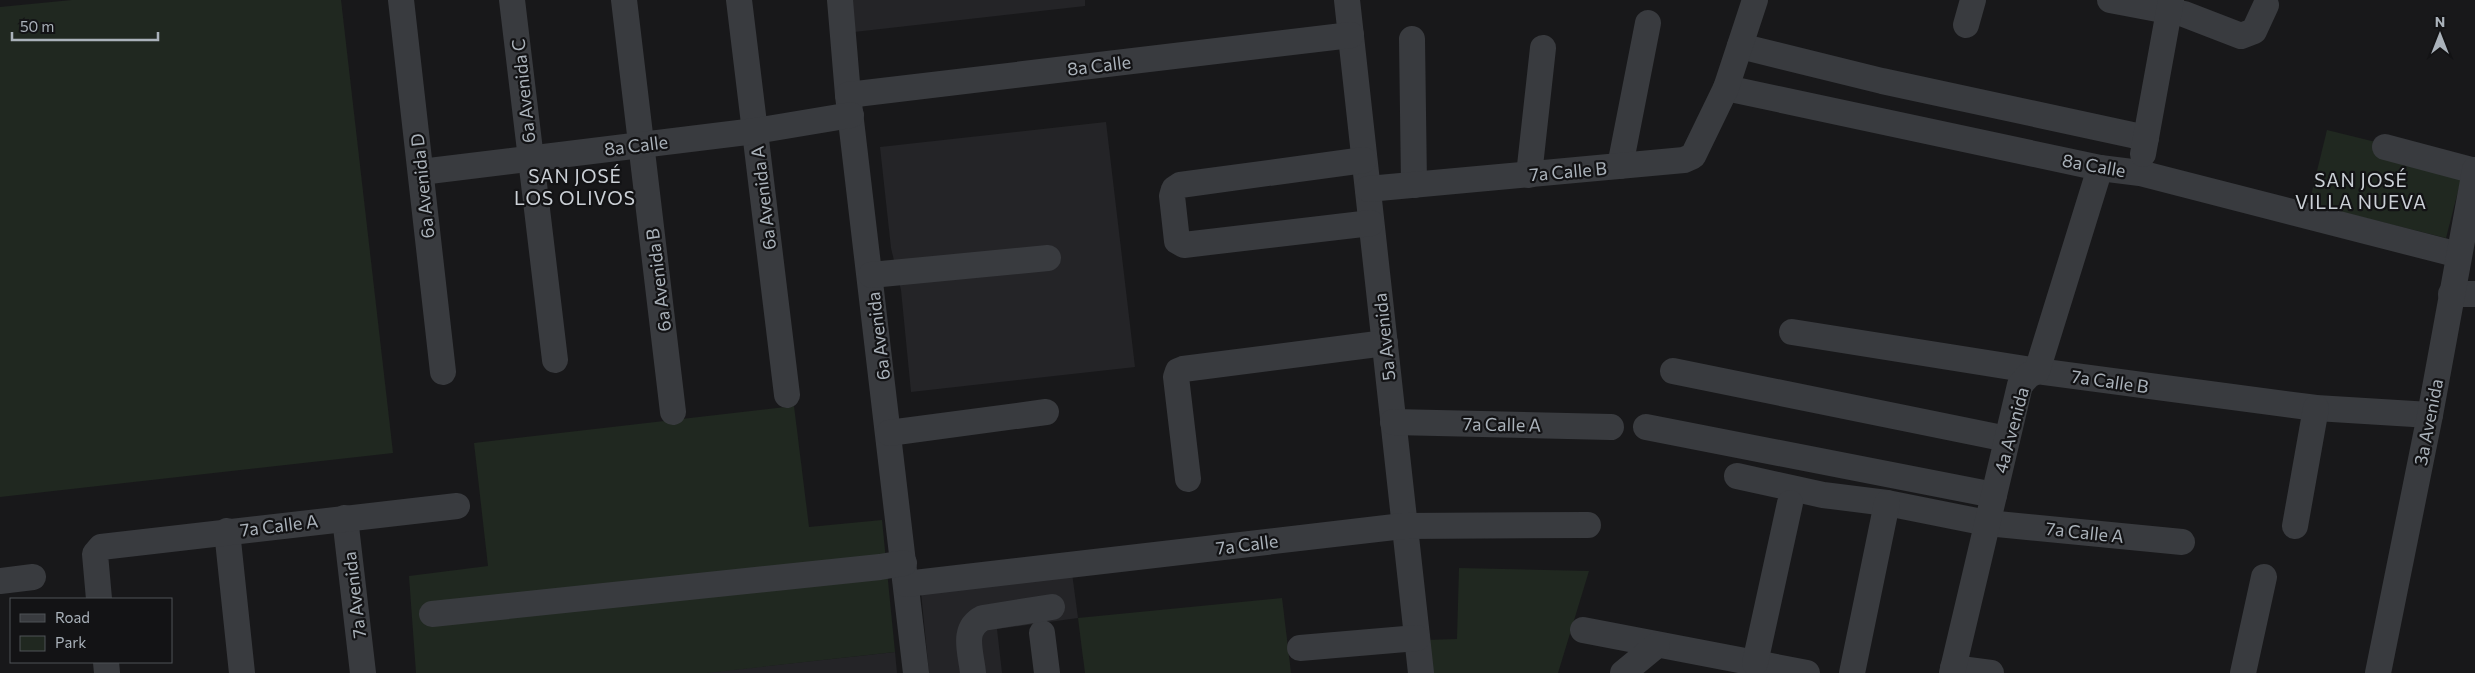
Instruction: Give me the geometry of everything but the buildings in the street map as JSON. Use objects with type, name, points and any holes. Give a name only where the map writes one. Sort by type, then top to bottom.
[{"type":"street","name":"6a Avenida D","points":[[401,0],[443,372]]},
{"type":"street","name":"6a Avenida C","points":[[512,0],[555,360]]},
{"type":"street","name":"6a Avenida B","points":[[624,0],[674,412]]},
{"type":"street","name":"6a Avenida A","points":[[739,0],[787,395]]},
{"type":"street","name":"6a Avenida","points":[[840,0],[850,105],[916,673]]},
{"type":"street","name":"5a Avenida","points":[[1347,0],[1385,342],[1403,526],[1421,673]]},
{"type":"street","points":[[1726,88],[1755,0]]},
{"type":"street","points":[[1966,25],[1973,0]]},
{"type":"street","points":[[2110,0],[2170,5],[2241,36],[2254,31],[2266,5]]},
{"type":"street","points":[[2140,173],[2170,5]]},
{"type":"street","points":[[1620,166],[1648,23]]},
{"type":"street","name":"8a Calle","points":[[421,172],[755,131],[850,105],[1351,35]]},
{"type":"street","points":[[1412,39],[1414,185]]},
{"type":"street","points":[[1740,46],[1882,82],[2146,138]]},
{"type":"street","points":[[1529,174],[1542,48]]},
{"type":"street","name":"8a Calle","points":[[1726,88],[2100,168],[2140,173],[2459,255]]},
{"type":"street","name":"7a Calle B","points":[[1368,189],[1684,160],[1693,156],[1726,88]]},
{"type":"street","points":[[2385,147],[2475,170]]},
{"type":"street","points":[[1364,160],[1180,185],[1174,189],[1172,196],[1177,241],[1184,245],[1371,223]]},
{"type":"street","name":"4a Avenida","points":[[1952,671],[2020,385],[2029,375],[2037,371],[2100,168]]},
{"type":"street","name":"3a Avenida","points":[[2378,673],[2430,414],[2463,294],[2459,255],[2475,170]]},
{"type":"street","points":[[871,275],[1048,258]]},
{"type":"street","name":"7a Calle B","points":[[1792,332],[2037,371],[2316,408],[2430,414]]},
{"type":"street","points":[[1188,479],[1176,377],[1178,371],[1183,368],[1385,342]]},
{"type":"street","points":[[1673,371],[2007,438]]},
{"type":"street","points":[[2295,526],[2316,408]]},
{"type":"street","points":[[889,433],[1046,412]]},
{"type":"street","name":"7a Calle A","points":[[1393,422],[1611,426]]},
{"type":"street","points":[[1646,427],[1994,495]]},
{"type":"street","name":"7a Calle A","points":[[1738,476],[1823,495],[1887,503],[1987,522],[2182,542]]},
{"type":"street","points":[[1755,663],[1790,503]]},
{"type":"street","points":[[1852,673],[1887,503]]},
{"type":"street","name":"7a Calle A","points":[[100,598],[95,554],[101,547],[457,506]]},
{"type":"street","name":"7a Avenida","points":[[345,518],[363,673]]},
{"type":"street","name":"7a Calle","points":[[432,614],[880,567],[905,573],[1403,526],[1588,525]]},
{"type":"street","points":[[227,531],[242,673]]},
{"type":"street","points":[[0,581],[32,577]]},
{"type":"street","points":[[2243,673],[2264,577]]},
{"type":"street","points":[[973,673],[968,631],[973,623],[983,618],[1052,607]]},
{"type":"street","points":[[1583,630],[1657,645],[1706,664],[1755,663],[1801,672]]},
{"type":"street","points":[[1042,633],[1046,673]]},
{"type":"street","points":[[1300,648],[1417,638]]},
{"type":"street","points":[[1623,673],[1657,645]]},
{"type":"street","points":[[1952,671],[1991,673]]},
{"type":"shaded area","points":[[851,0],[1085,0],[1085,6],[854,32]]},
{"type":"shaded area","points":[[1106,122],[1135,367],[911,392],[901,290],[891,248],[880,147]]},
{"type":"shaded area","points":[[1072,573],[1078,618],[997,629],[1002,673],[929,673],[921,592]]},
{"type":"shaded area","points":[[895,652],[897,673],[702,673]]},
{"type":"green space","points":[[72,0],[341,0],[393,453],[0,497],[0,7]]},
{"type":"green space","points":[[2327,130],[2465,164],[2446,238],[2309,204]]},
{"type":"green space","points":[[794,406],[809,527],[882,520],[895,652],[707,673],[416,673],[409,576],[488,566],[474,443]]},
{"type":"green space","points":[[1459,568],[1589,571],[1558,673],[1429,673],[1425,640],[1457,639]]},
{"type":"green space","points":[[1282,598],[1291,673],[1085,673],[1078,618]]},
{"type":"district","name":"SAN JOSÉ LOS OLIVOS","points":[[575,186]]},
{"type":"district","name":"SAN JOSÉ VILLA NUEVA","points":[[2361,190]]}]
